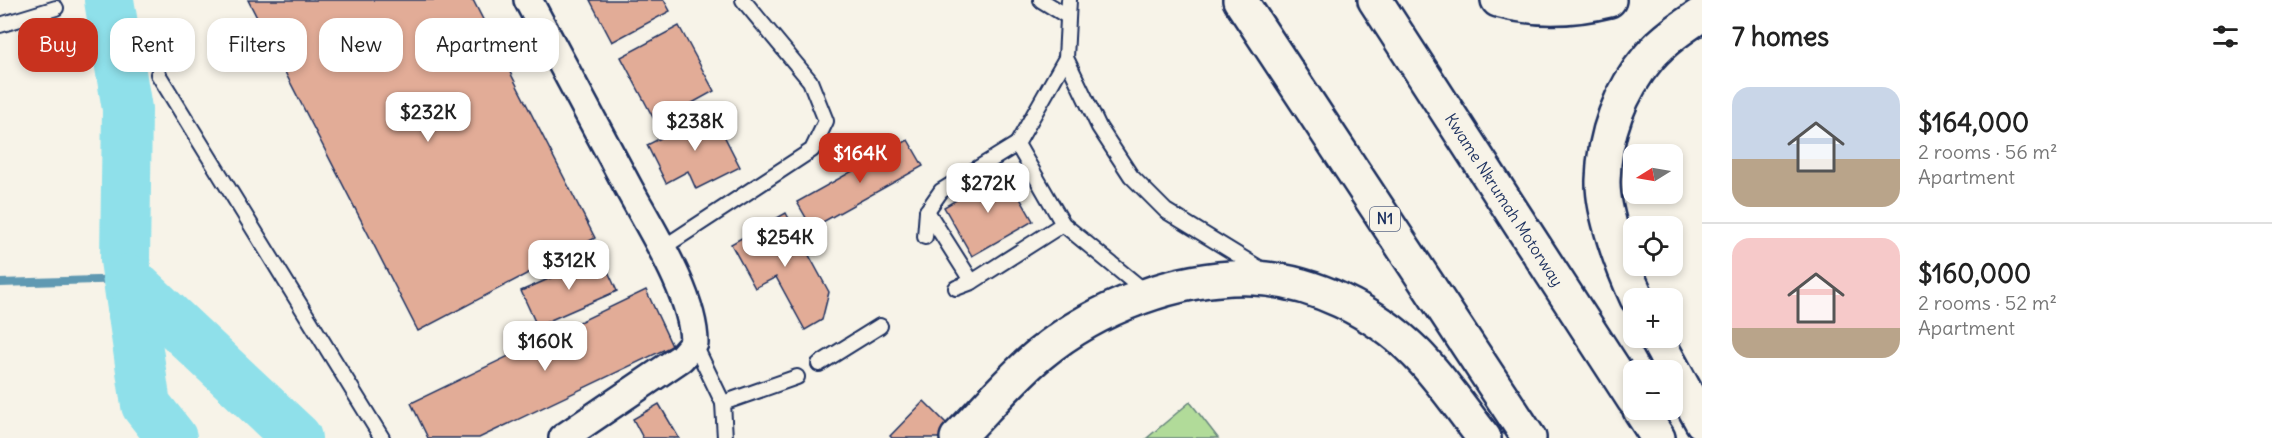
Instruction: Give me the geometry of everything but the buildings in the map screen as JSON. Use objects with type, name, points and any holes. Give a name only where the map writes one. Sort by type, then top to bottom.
[{"type":"highway","name":"N1","points":[[1240,0],[1529,438]]},
{"type":"highway","name":"Kwame Nkrumah Motorway","points":[[1375,0],[1623,383]]},
{"type":"highway","points":[[1498,0],[1519,6],[1558,7],[1609,0]]},
{"type":"highway","points":[[1632,288],[1610,224],[1603,181],[1608,136],[1622,96],[1649,57],[1702,14]]},
{"type":"highway","points":[[957,438],[1039,355],[1066,334],[1100,315],[1148,294],[1227,278],[1257,278],[1340,300],[1384,327],[1416,353],[1484,438]]},
{"type":"highway","points":[[1661,348],[1702,422]]},
{"type":"highway","points":[[1646,420],[1658,438]]},
{"type":"street","points":[[528,0],[662,249],[689,306],[694,326],[694,343],[681,358],[563,438]]},
{"type":"lane","points":[[662,249],[812,150],[826,121],[810,81],[743,0]]},
{"type":"lane","points":[[1041,0],[1067,16]]},
{"type":"lane","points":[[1069,0],[1066,58],[1099,127],[1131,176],[1166,211],[1286,284]]},
{"type":"lane","points":[[0,25],[56,8]]},
{"type":"lane","points":[[925,237],[927,211],[941,191],[1017,144],[1066,58]]},
{"type":"lane","points":[[158,74],[382,438]]},
{"type":"lane","points":[[1017,144],[1063,224],[1148,294]]},
{"type":"lane","points":[[927,211],[972,282]]},
{"type":"lane","points":[[956,288],[972,282],[1063,224]]},
{"type":"lane","points":[[819,364],[880,326]]},
{"type":"lane","points":[[694,343],[723,403],[725,438]]},
{"type":"lane","points":[[723,403],[797,377]]},
{"type":"green space","points":[[1190,402],[1218,438],[1147,438]]},
{"type":"waterway","points":[[109,0],[127,109],[125,260],[146,405],[172,438]]},
{"type":"waterway","points":[[0,283],[128,279]]},
{"type":"waterway","points":[[128,279],[297,438]]}]
